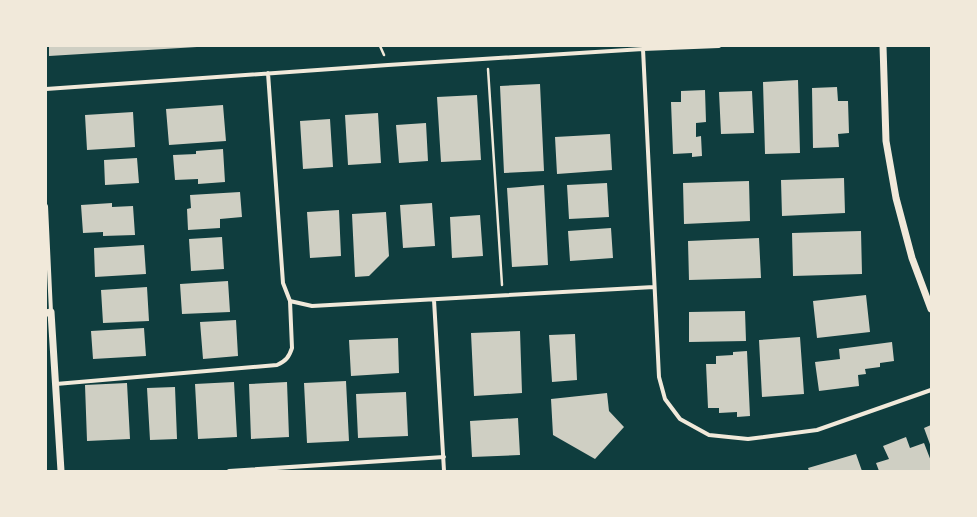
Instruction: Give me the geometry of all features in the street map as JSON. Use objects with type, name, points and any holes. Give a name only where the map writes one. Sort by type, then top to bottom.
[{"type":"street","points":[[46,90],[268,72],[644,49],[719,46]]},
{"type":"street","points":[[883,46],[886,141],[896,198],[912,258],[931,309]]},
{"type":"street","points":[[644,49],[658,377],[665,399],[680,419],[709,435],[748,439],[817,430],[931,390]]},
{"type":"street","points":[[56,384],[277,365],[285,361],[290,354],[292,348],[290,301],[283,283],[268,72]]},
{"type":"street","points":[[46,206],[49,313],[56,384],[61,471]]},
{"type":"street","points":[[290,301],[312,306],[654,286]]},
{"type":"street","points":[[434,300],[444,471]]},
{"type":"street","points":[[229,471],[444,457]]},
{"type":"path","points":[[488,58],[502,295]]},
{"type":"building","points":[[49,46],[197,46],[197,47],[49,56]]},
{"type":"building","points":[[798,80],[800,153],[765,154],[763,82]]},
{"type":"building","points":[[540,84],[544,171],[504,173],[500,86]]},
{"type":"building","points":[[837,87],[838,101],[848,101],[849,133],[838,134],[839,147],[813,148],[812,88]]},
{"type":"building","points":[[705,90],[706,122],[696,123],[696,137],[701,136],[702,156],[692,157],[692,153],[673,154],[671,102],[681,102],[681,91]]},
{"type":"building","points":[[752,91],[754,133],[721,134],[719,92]]},
{"type":"building","points":[[477,95],[481,160],[441,162],[437,97]]},
{"type":"building","points":[[223,105],[226,141],[169,145],[166,109]]},
{"type":"building","points":[[133,112],[135,147],[87,150],[85,115]]},
{"type":"building","points":[[378,113],[381,163],[348,165],[345,115]]},
{"type":"building","points":[[330,119],[333,167],[303,169],[300,121]]},
{"type":"building","points":[[426,123],[428,161],[399,163],[396,125]]},
{"type":"building","points":[[610,134],[612,170],[557,174],[555,137]]},
{"type":"building","points":[[223,149],[225,182],[198,184],[198,179],[175,180],[173,155],[196,154],[196,151]]},
{"type":"building","points":[[137,158],[139,183],[105,185],[104,160]]},
{"type":"building","points":[[844,178],[845,213],[782,216],[781,180]]},
{"type":"building","points":[[749,181],[750,221],[684,224],[683,183]]},
{"type":"building","points":[[607,183],[609,217],[569,219],[567,185]]},
{"type":"building","points":[[544,185],[548,265],[512,267],[507,188]]},
{"type":"building","points":[[240,192],[242,217],[220,219],[220,228],[188,230],[187,209],[191,208],[190,195]]},
{"type":"building","points":[[112,203],[112,207],[133,206],[135,235],[103,236],[103,232],[83,233],[81,205]]},
{"type":"building","points":[[432,203],[435,246],[403,248],[400,205]]},
{"type":"building","points":[[339,210],[341,256],[310,258],[307,212]]},
{"type":"building","points":[[386,212],[389,256],[369,276],[355,277],[352,214]]},
{"type":"building","points":[[480,215],[483,256],[452,258],[450,217]]},
{"type":"building","points":[[611,228],[613,258],[570,261],[568,231]]},
{"type":"building","points":[[861,231],[862,274],[793,276],[792,233]]},
{"type":"building","points":[[222,237],[224,269],[191,271],[189,239]]},
{"type":"building","points":[[759,238],[761,278],[689,280],[688,241]]},
{"type":"building","points":[[144,245],[146,274],[95,277],[94,248]]},
{"type":"building","points":[[228,281],[230,312],[182,314],[180,284]]},
{"type":"building","points":[[147,287],[149,321],[103,323],[101,290]]},
{"type":"building","points":[[866,295],[870,332],[817,338],[813,301]]},
{"type":"building","points":[[745,311],[746,341],[689,342],[689,312]]},
{"type":"building","points":[[236,320],[238,356],[203,359],[200,322]]},
{"type":"building","points":[[144,328],[146,356],[93,359],[91,331]]},
{"type":"building","points":[[520,331],[522,393],[474,396],[471,333]]},
{"type":"building","points":[[575,334],[577,380],[552,382],[549,335]]},
{"type":"building","points":[[800,337],[804,394],[762,397],[759,340]]},
{"type":"building","points":[[398,338],[399,373],[351,376],[349,340]]},
{"type":"building","points":[[892,342],[894,361],[880,363],[880,367],[865,369],[866,374],[858,375],[859,386],[819,391],[815,362],[840,359],[839,349]]},
{"type":"building","points":[[747,351],[750,416],[737,417],[737,412],[719,413],[719,408],[708,408],[706,364],[716,364],[716,356],[733,355],[733,352]]},
{"type":"building","points":[[346,381],[349,441],[307,443],[304,383]]},
{"type":"building","points":[[234,382],[237,437],[198,439],[195,384]]},
{"type":"building","points":[[287,382],[289,437],[251,439],[249,384]]},
{"type":"building","points":[[127,383],[130,439],[87,441],[85,385]]},
{"type":"building","points":[[175,387],[177,439],[150,440],[147,388]]},
{"type":"building","points":[[406,392],[408,436],[358,438],[356,394]]},
{"type":"building","points":[[607,393],[609,411],[624,427],[595,459],[553,435],[551,399]]},
{"type":"building","points":[[518,418],[520,455],[472,457],[470,421]]},
{"type":"building","points":[[931,425],[931,447],[924,428]]},
{"type":"building","points":[[906,437],[910,448],[924,443],[931,461],[931,471],[879,471],[876,463],[889,459],[883,446]]},
{"type":"building","points":[[856,454],[862,471],[809,471],[808,468]]}]
